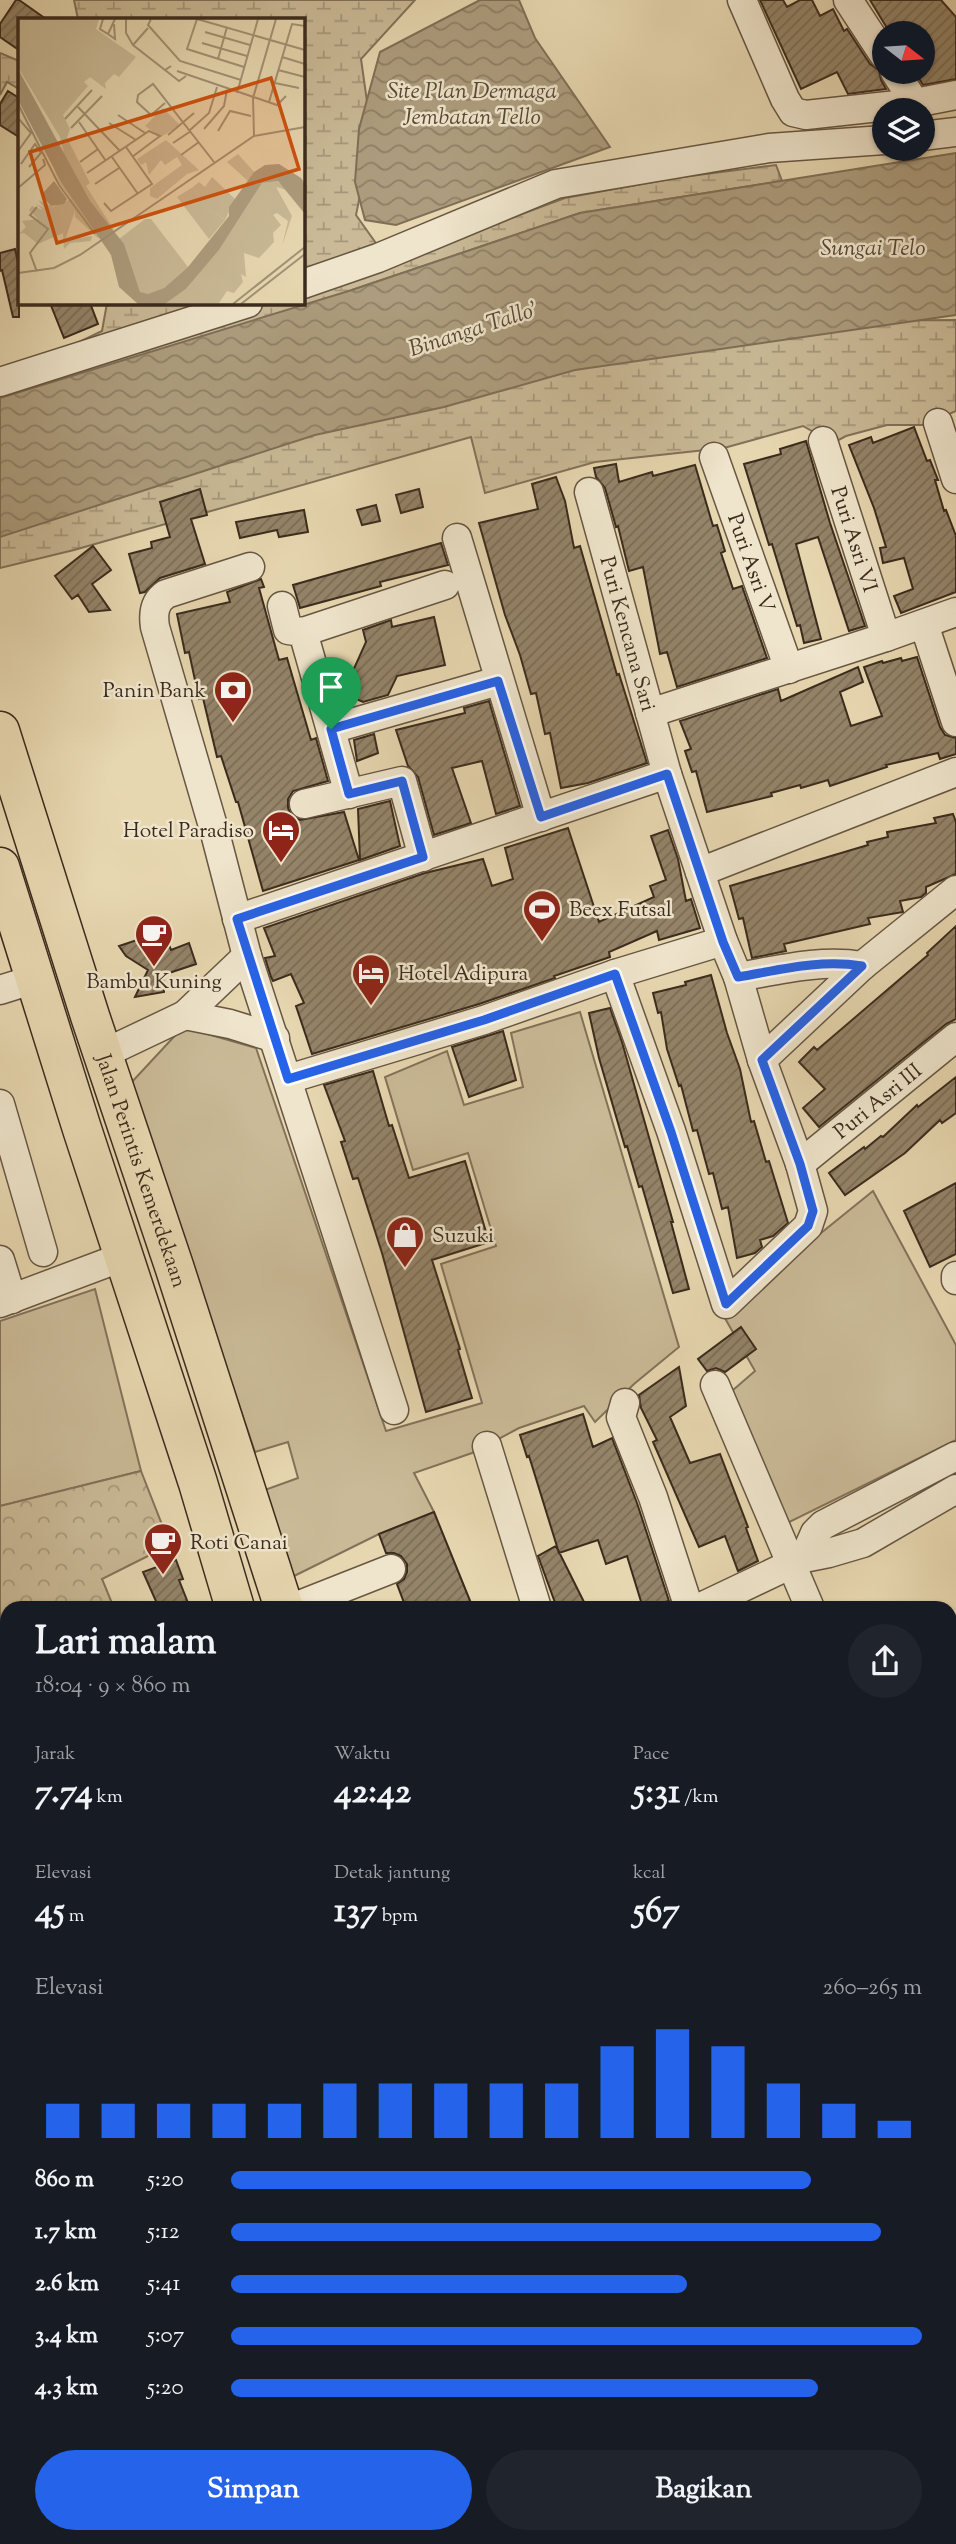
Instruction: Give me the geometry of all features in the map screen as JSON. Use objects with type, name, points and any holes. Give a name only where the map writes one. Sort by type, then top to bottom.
[{"type":"highway","name":"Jalan Perintis Kemerdekaan","points":[[0,731],[283,1601]]},
{"type":"highway","name":"Jalan Perintis Kemerdekaan","points":[[0,867],[18,985],[78,1117],[198,1483],[233,1601]]},
{"type":"street","points":[[742,0],[793,112],[806,115],[872,108]]},
{"type":"street","points":[[848,0],[872,37]]},
{"type":"street","points":[[935,99],[956,95]]},
{"type":"street","points":[[935,134],[956,132]]},
{"type":"street","points":[[304,284],[378,258],[556,184],[769,148],[872,141]]},
{"type":"street","points":[[0,382],[245,304]]},
{"type":"street","points":[[938,423],[956,479]]},
{"type":"street","name":"Puri Asri VI","points":[[823,441],[886,637]]},
{"type":"street","name":"Puri Asri V","points":[[714,457],[789,669]]},
{"type":"street","name":"Puri Kencana Sari","points":[[589,492],[667,774],[723,942],[738,977],[762,1060],[800,1164],[813,1211],[810,1222],[726,1304],[671,1132],[615,974]]},
{"type":"street","points":[[457,538],[541,817]]},
{"type":"street","points":[[250,567],[166,594],[161,597],[153,614],[247,956],[394,1410]]},
{"type":"street","points":[[282,606],[288,630],[303,632],[445,585]]},
{"type":"street","points":[[650,713],[956,612]]},
{"type":"street","points":[[924,624],[956,722]]},
{"type":"street","points":[[303,632],[349,794]]},
{"type":"street","points":[[331,729],[498,681]]},
{"type":"street","points":[[700,872],[956,772]]},
{"type":"street","points":[[237,919],[667,774]]},
{"type":"street","points":[[304,804],[402,781],[423,857]]},
{"type":"street","points":[[762,1060],[862,966],[956,890]]},
{"type":"street","points":[[288,1079],[484,1020],[615,974],[723,942]]},
{"type":"street","points":[[103,1054],[185,1015],[247,956]]},
{"type":"street","points":[[738,977],[839,962],[862,966]]},
{"type":"street","points":[[185,1015],[230,1024],[275,1038]]},
{"type":"street","name":"Puri Asri III","points":[[800,1164],[956,1037]]},
{"type":"street","points":[[0,1104],[8,1153],[43,1252]]},
{"type":"street","points":[[0,1261],[6,1301],[125,1256]]},
{"type":"street","points":[[715,1385],[798,1561],[808,1601]]},
{"type":"street","points":[[625,1404],[621,1418],[696,1601]]},
{"type":"street","points":[[487,1446],[535,1601]]},
{"type":"street","points":[[798,1561],[823,1525],[956,1456]]},
{"type":"street","points":[[714,1601],[798,1561],[863,1542],[956,1489]]},
{"type":"street","points":[[310,1601],[391,1569]]},
{"type":"green space","points":[[74,0],[415,0],[361,59],[372,137],[356,215],[390,263],[565,198],[675,178],[776,165],[782,181],[580,213],[352,290],[242,345],[0,422],[0,378],[102,331],[107,304],[304,304],[304,18],[78,18]]},
{"type":"green space","points":[[0,53],[18,61],[18,88],[7,82],[0,95]]},
{"type":"green space","points":[[956,320],[956,411],[925,425],[887,425],[846,436],[833,443],[803,426],[724,448],[595,462],[485,493],[471,437],[74,550],[0,568],[0,511],[708,322]]},
{"type":"green space","points":[[580,1012],[679,1347],[634,1384],[595,1422],[584,1406],[519,1428],[472,1453],[414,1473],[434,1512],[379,1534],[290,1578],[259,1492],[298,1478],[288,1442],[255,1452],[130,1084],[183,1027],[256,1048],[386,1431],[482,1403],[441,1264],[496,1246],[468,1153],[413,1170],[385,1077],[447,1051],[464,1105],[523,1087],[511,1033]]},
{"type":"green space","points":[[873,1191],[956,1345],[956,1440],[773,1530],[718,1403],[755,1371],[722,1313]]},
{"type":"green space","points":[[95,1289],[141,1471],[0,1506],[0,1321]]},
{"type":"green space","points":[[141,1471],[170,1545],[102,1579],[111,1601],[0,1601],[0,1506]]},
{"type":"water","name":"Site Plan Dermaga Jembatan Tello","points":[[480,0],[519,0],[535,38],[610,147],[396,225],[365,220],[355,182],[359,129],[380,52]]},
{"type":"water","name":"Sungai Telo","points":[[956,153],[956,315],[575,370],[444,407],[315,435],[0,537],[0,398],[352,290],[580,213],[906,161],[935,161],[935,156]]},
{"type":"building","points":[[16,0],[45,18],[18,18],[18,49],[0,37],[0,24]]},
{"type":"building","points":[[760,0],[783,0],[787,7],[800,0],[812,0],[820,16],[833,9],[844,31],[847,29],[872,65],[872,84],[883,84],[886,89],[848,94],[837,72],[801,89]]},
{"type":"building","points":[[870,0],[941,0],[956,17],[956,79],[935,83],[935,21],[883,21]]},
{"type":"building","points":[[8,91],[18,97],[18,136],[0,125],[0,104]]},
{"type":"building","points":[[15,249],[18,262],[19,317],[13,317],[2,270],[0,271],[0,253]]},
{"type":"building","points":[[50,304],[90,304],[98,324],[64,338]]},
{"type":"building","points":[[914,427],[927,461],[930,460],[938,480],[935,480],[944,511],[946,510],[956,536],[956,592],[901,613],[894,596],[913,589],[904,558],[883,563],[880,548],[886,547],[849,445],[871,437],[873,443]]},
{"type":"building","points":[[806,441],[865,626],[849,631],[818,537],[796,544],[821,639],[804,643],[744,464],[781,454],[780,449]]},
{"type":"building","points":[[616,464],[619,482],[652,472],[653,476],[695,465],[713,526],[717,525],[725,551],[721,553],[733,589],[742,586],[767,658],[677,687],[667,652],[660,654],[643,567],[629,571],[605,488],[596,477],[594,468]]},
{"type":"building","points":[[556,477],[565,501],[574,548],[580,546],[617,675],[619,674],[647,763],[588,783],[561,788],[550,733],[545,734],[536,693],[531,694],[479,523],[538,509],[532,484]]},
{"type":"building","points":[[200,489],[207,515],[191,519],[205,564],[160,578],[145,592],[140,593],[129,554],[152,548],[151,542],[170,537],[160,502]]},
{"type":"building","points":[[419,489],[423,507],[401,513],[396,495]]},
{"type":"building","points":[[376,505],[380,521],[362,525],[357,510]]},
{"type":"building","points":[[304,510],[308,532],[279,537],[277,530],[240,538],[236,522]]},
{"type":"building","points":[[441,543],[448,565],[380,582],[381,586],[300,608],[293,585]]},
{"type":"building","points":[[93,546],[111,570],[92,584],[110,610],[89,612],[78,595],[72,599],[55,576]]},
{"type":"building","points":[[261,579],[264,587],[259,588],[279,660],[287,658],[311,740],[316,738],[328,781],[293,791],[288,799],[288,808],[292,816],[300,820],[344,812],[359,860],[263,891],[238,802],[221,756],[217,757],[203,698],[199,699],[189,652],[185,653],[177,614],[230,602],[227,592]]},
{"type":"building","points":[[434,617],[445,665],[397,676],[388,695],[363,702],[343,693],[366,642],[363,630],[391,620],[392,627]]},
{"type":"building","points":[[917,657],[940,727],[945,735],[956,738],[956,754],[940,759],[938,753],[886,765],[887,767],[830,786],[828,780],[801,788],[800,785],[771,793],[772,796],[707,812],[696,771],[692,772],[685,751],[691,749],[680,721],[778,689],[781,701],[858,667],[863,682],[840,692],[851,726],[882,716],[864,667],[882,661],[883,663],[901,658],[902,661]]},
{"type":"building","points":[[489,701],[520,806],[496,814],[482,761],[452,768],[471,823],[434,835],[418,777],[408,766],[396,730],[465,713],[464,708]]},
{"type":"building","points":[[374,734],[378,753],[357,761],[354,740]]},
{"type":"building","points":[[390,801],[400,846],[360,860],[358,809]]},
{"type":"building","points":[[953,814],[956,822],[956,874],[926,887],[926,893],[921,897],[900,901],[903,912],[868,918],[870,924],[784,944],[786,951],[752,958],[743,918],[739,919],[730,886],[868,845],[867,842],[888,837],[887,832],[936,823],[934,818]]},
{"type":"building","points":[[568,828],[599,922],[654,897],[650,886],[666,880],[651,836],[668,830],[678,859],[686,901],[691,899],[700,928],[659,940],[657,931],[609,952],[610,957],[554,976],[555,978],[479,1004],[312,1054],[296,1006],[304,1003],[291,974],[273,981],[271,977],[265,958],[275,956],[264,928],[425,873],[483,859],[492,886],[513,879],[505,848]]},
{"type":"building","points":[[956,926],[956,1019],[946,1024],[819,1127],[803,1108],[825,1089],[799,1062],[814,1047],[817,1050],[928,955],[927,953]]},
{"type":"building","points":[[164,931],[171,950],[189,943],[196,964],[163,975],[164,992],[135,997],[148,970],[126,956],[119,946]]},
{"type":"building","points":[[711,975],[740,1069],[751,1122],[754,1121],[766,1162],[769,1161],[788,1223],[773,1236],[760,1240],[762,1247],[755,1253],[737,1258],[728,1207],[722,1209],[713,1173],[709,1174],[697,1130],[693,1131],[681,1085],[679,1086],[667,1049],[661,1012],[658,1013],[653,993],[686,985],[685,982]]},
{"type":"building","points":[[610,1008],[673,1222],[689,1289],[673,1293],[642,1186],[639,1187],[627,1146],[625,1147],[599,1058],[589,1013]]},
{"type":"building","points":[[503,1031],[516,1080],[469,1097],[452,1047]]},
{"type":"building","points":[[373,1071],[389,1126],[392,1125],[409,1178],[465,1161],[489,1242],[432,1260],[460,1349],[458,1350],[472,1398],[426,1412],[382,1253],[358,1178],[353,1179],[341,1142],[345,1141],[324,1085]]},
{"type":"building","points":[[956,1077],[956,1113],[942,1123],[940,1120],[905,1153],[845,1195],[829,1173],[864,1147],[865,1149],[883,1137],[917,1105],[918,1107]]},
{"type":"building","points":[[956,1183],[956,1254],[930,1267],[904,1211]]},
{"type":"building","points":[[741,1327],[756,1349],[725,1372],[716,1368],[707,1371],[698,1359]]},
{"type":"building","points":[[679,1367],[686,1406],[670,1417],[690,1463],[720,1454],[758,1561],[738,1571],[725,1536],[699,1547],[653,1442],[657,1440],[641,1408],[639,1395]]},
{"type":"building","points":[[583,1414],[593,1447],[612,1438],[637,1503],[669,1601],[641,1601],[627,1556],[606,1564],[598,1540],[559,1553],[520,1435]]},
{"type":"building","points":[[434,1512],[470,1601],[403,1601],[397,1584],[404,1579],[407,1564],[401,1556],[386,1553],[379,1534]]},
{"type":"building","points":[[556,1546],[584,1601],[554,1601],[538,1556]]},
{"type":"building","name":"Roti Canai","points":[[176,1560],[183,1579],[179,1580],[187,1601],[156,1601],[143,1572]]},
{"type":"place","name":"Panin Bank","points":[[233,724]]},
{"type":"place","name":"Hotel Paradiso","points":[[281,864]]},
{"type":"place","name":"Beex Futsal","points":[[542,943]]},
{"type":"place","name":"Bambu Kuning","points":[[154,968]]},
{"type":"place","name":"Hotel Adipura","points":[[371,1007]]},
{"type":"place","name":"Suzuki","points":[[405,1269]]},
{"type":"place","name":"Roti Canai","points":[[163,1576]]},
{"type":"route","points":[[498,681],[541,817],[667,774],[723,942],[738,977],[839,962],[862,966],[762,1060],[800,1164],[813,1211],[808,1226],[726,1304],[671,1132],[615,974],[484,1020],[288,1079],[237,919],[423,857],[402,781],[349,794],[331,729],[498,681]]},
{"type":"water label","name":"Binanga Tallo'","points":[[473,328]]}]
